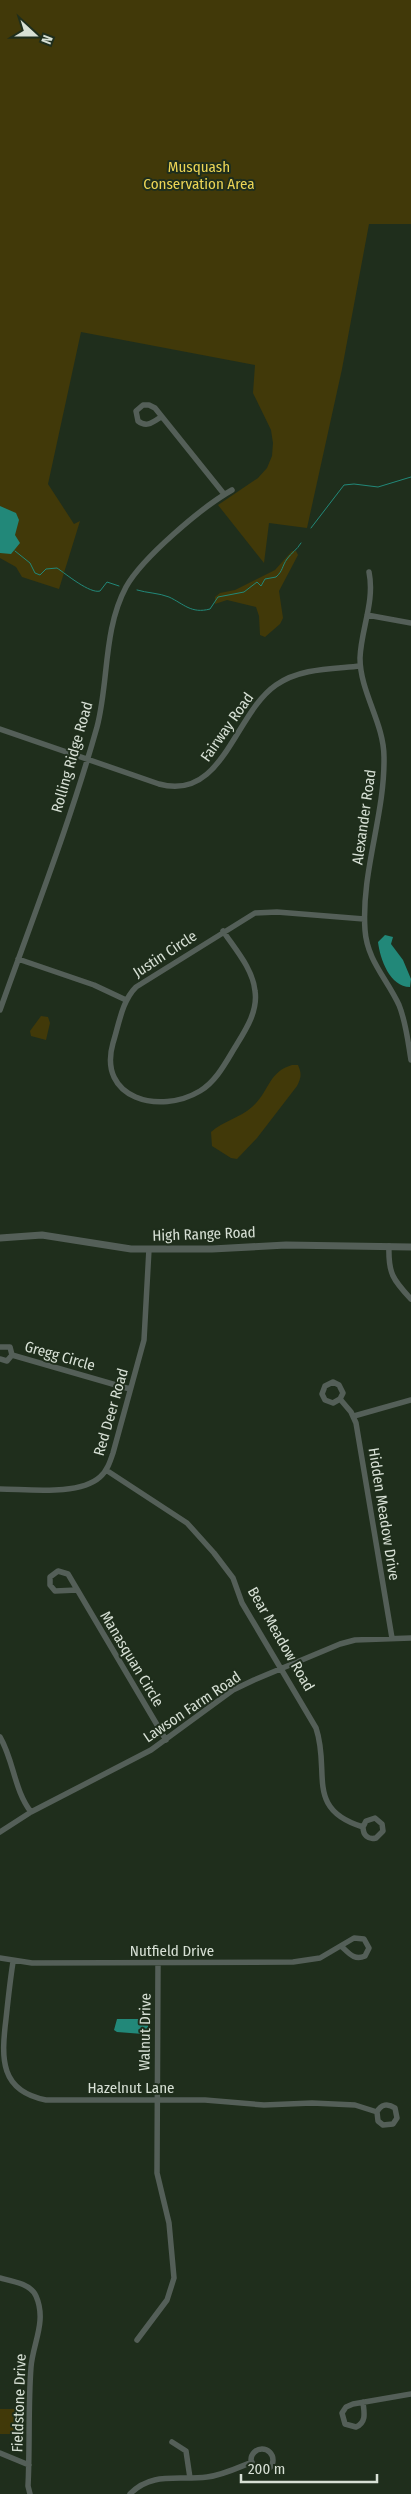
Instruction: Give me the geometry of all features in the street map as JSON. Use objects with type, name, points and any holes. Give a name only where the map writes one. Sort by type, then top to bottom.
[{"type":"street","points":[[161,417],[224,494]]},
{"type":"street","name":"Rolling Ridge Road","points":[[0,1010],[86,759],[100,708],[113,618],[126,589],[151,555],[224,494],[232,490]]},
{"type":"street","name":"Alexander Road","points":[[369,572],[370,592],[361,647],[360,666],[381,734],[384,755],[364,919],[370,955],[392,990],[402,1015],[411,1060]]},
{"type":"street","points":[[367,615],[411,623]]},
{"type":"street","name":"Fairway Road","points":[[0,729],[164,785],[175,786],[195,782],[209,774],[217,766],[250,711],[276,685],[296,675],[311,671],[360,666]]},
{"type":"street","name":"Justin Circle","points":[[223,931],[250,974],[255,987],[255,1002],[246,1029],[219,1071],[202,1090],[182,1099],[157,1102],[138,1098],[120,1086],[112,1072],[110,1056],[126,1000],[136,987],[223,931],[250,915],[266,912],[364,919]]},
{"type":"street","points":[[18,959],[94,986],[126,1000]]},
{"type":"street","name":"High Range Road","points":[[0,1238],[42,1235],[110,1247],[149,1249],[286,1245],[411,1247]]},
{"type":"street","points":[[389,1246],[390,1270],[396,1282],[411,1299]]},
{"type":"street","name":"Red Deer Road","points":[[0,1489],[70,1488],[96,1480],[106,1470],[113,1453],[145,1330],[149,1249]]},
{"type":"street","name":"Gregg Circle","points":[[0,1347],[10,1347],[12,1355]]},
{"type":"street","name":"Gregg Circle","points":[[12,1355],[130,1388]]},
{"type":"street","name":"Gregg Circle","points":[[0,1360],[7,1361],[12,1355]]},
{"type":"street","name":"Hidden Meadow Drive","points":[[340,1399],[354,1416],[392,1638]]},
{"type":"street","points":[[354,1416],[411,1400]]},
{"type":"street","name":"Bear Meadow Road","points":[[106,1470],[191,1527],[233,1578],[242,1603],[316,1728],[320,1741],[322,1787],[329,1808],[345,1821],[363,1827]]},
{"type":"street","name":"Manasquan Circle","points":[[77,1590],[54,1590],[49,1584],[50,1577],[56,1571],[65,1572],[77,1590],[166,1740]]},
{"type":"street","name":"Lawson Farm Road","points":[[0,1832],[31,1812],[137,1758],[166,1740],[233,1690],[340,1644],[356,1640],[411,1638]]},
{"type":"street","points":[[0,1737],[7,1750],[20,1795],[31,1812]]},
{"type":"street","name":"Nutfield Drive","points":[[0,1958],[12,1962],[309,1961],[325,1956],[341,1946],[354,1938],[361,1937],[367,1941],[369,1948],[365,1956],[359,1958],[352,1956],[341,1946]]},
{"type":"street","name":"Hazelnut Lane","points":[[12,1962],[2,2055],[7,2076],[13,2084],[28,2095],[46,2100],[213,2101],[264,2105],[312,2103],[348,2105],[377,2112]]},
{"type":"street","name":"Walnut Drive","points":[[137,2340],[167,2300],[174,2278],[169,2223],[157,2173],[158,1963]]},
{"type":"street","name":"Fieldstone Drive","points":[[0,2278],[20,2283],[32,2291],[36,2295],[41,2317],[30,2370],[28,2486],[30,2494]]},
{"type":"street","points":[[363,2402],[365,2416],[362,2423],[352,2427],[345,2424],[342,2417],[343,2410],[349,2405],[363,2402],[411,2394]]},
{"type":"street","points":[[172,2442],[186,2451],[190,2478]]},
{"type":"street","name":"Fieldstone Drive","points":[[0,2453],[29,2465]]},
{"type":"street","points":[[130,2494],[137,2487],[153,2479],[216,2475],[252,2462]]},
{"type":"street","name":"Fieldstone Drive","points":[[25,2494],[28,2486]]},
{"type":"green space","name":"Musquash Conservation Area","points":[[0,0],[411,0],[411,224],[369,224],[342,369],[307,528],[269,523],[264,563],[218,505],[258,478],[267,468],[272,456],[271,430],[253,393],[255,365],[81,332],[48,484],[74,524],[80,521],[59,589],[22,577],[16,567],[0,558]]},
{"type":"green space","points":[[292,551],[296,551],[298,555],[279,591],[283,618],[280,624],[265,637],[260,635],[259,616],[256,607],[227,600],[215,604],[215,597],[220,593],[235,590],[275,570]]},
{"type":"green space","points":[[41,1016],[48,1017],[50,1023],[46,1040],[31,1036],[30,1031]]},
{"type":"green space","points":[[292,1065],[298,1065],[300,1071],[297,1086],[257,1138],[237,1159],[231,1158],[212,1146],[211,1132],[252,1107],[278,1072]]},
{"type":"green space","points":[[0,2409],[18,2409],[17,2434],[0,2434]]},
{"type":"water","points":[[0,506],[16,513],[19,520],[15,535],[20,543],[11,554],[0,553]]},
{"type":"water","points":[[385,935],[393,937],[391,944],[403,960],[411,979],[410,987],[403,986],[397,982],[387,971],[378,942]]},
{"type":"water","points":[[117,2019],[146,2019],[148,2027],[143,2034],[117,2032],[114,2030]]},
{"type":"waterway","points":[[311,528],[344,485],[354,484],[378,487],[411,477]]},
{"type":"waterway","points":[[137,590],[169,597],[193,609],[210,609],[218,597],[244,592],[257,582],[261,586],[265,579],[276,577],[287,559],[301,543]]},
{"type":"waterway","points":[[15,551],[30,563],[35,573],[40,575],[46,569],[57,568],[90,590],[100,591],[107,582],[119,586]]}]
